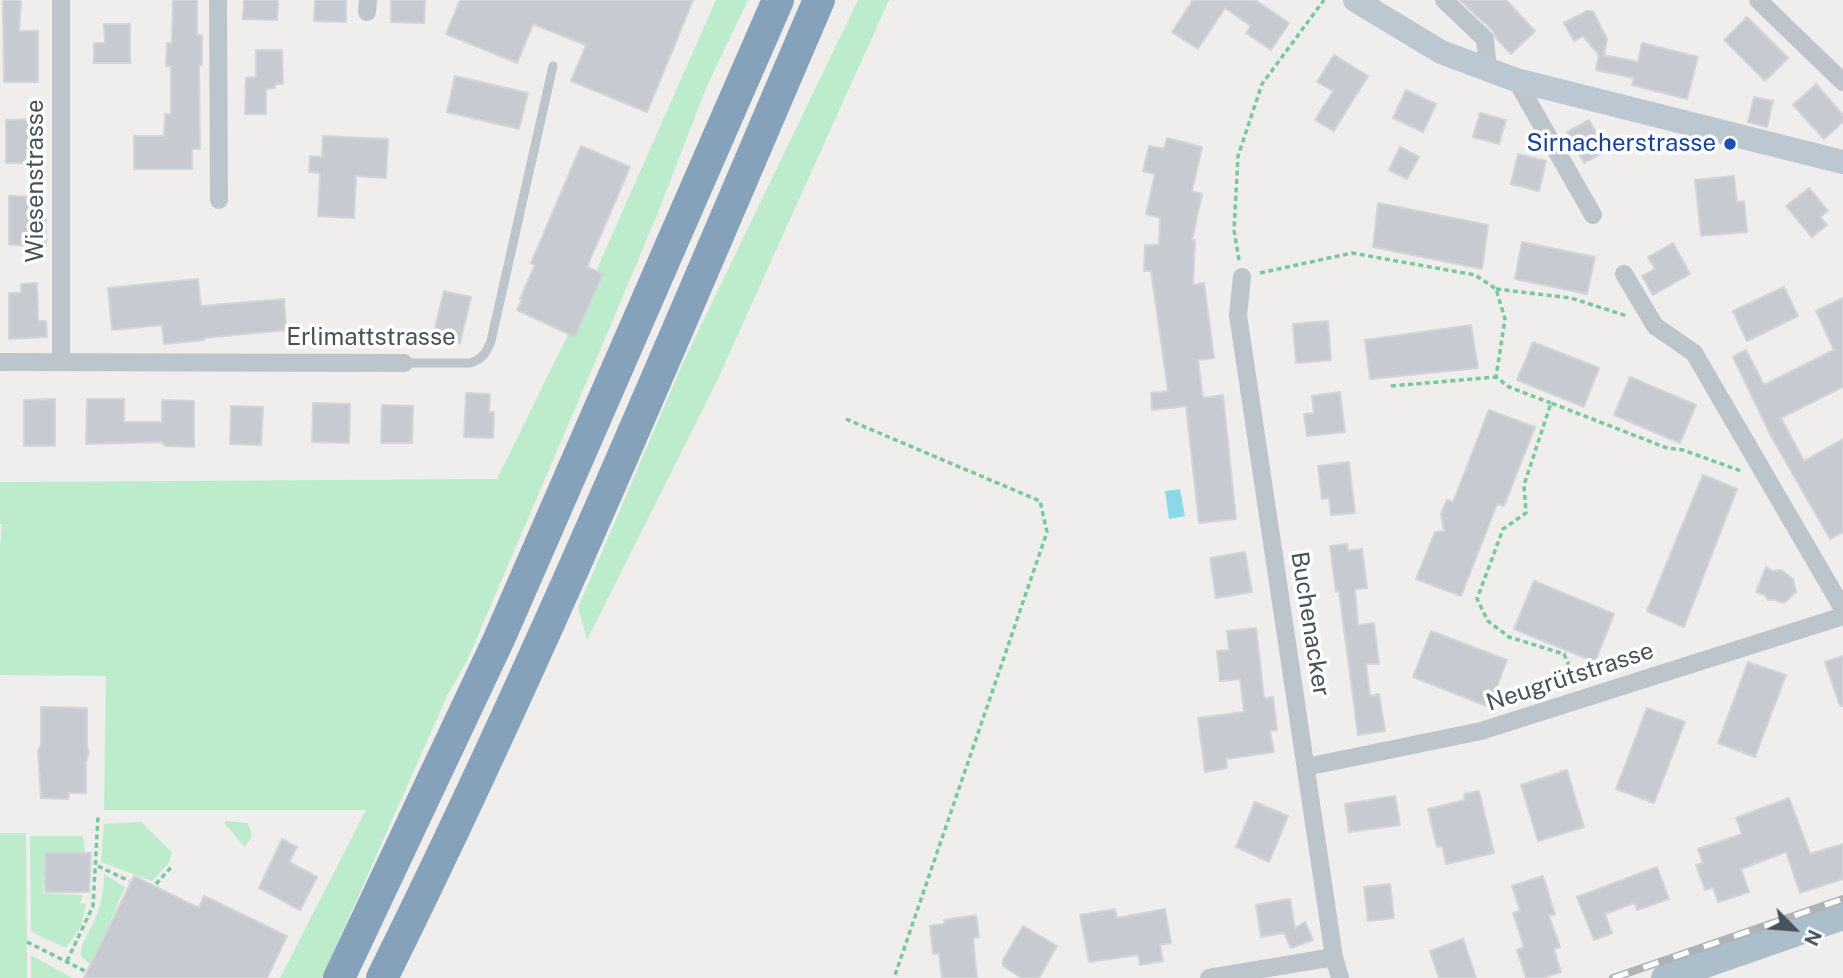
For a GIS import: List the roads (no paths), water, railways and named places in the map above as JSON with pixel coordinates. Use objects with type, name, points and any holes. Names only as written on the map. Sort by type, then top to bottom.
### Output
[{"type":"highway","points":[[339,978],[499,639],[778,0]]},
{"type":"highway","points":[[382,978],[529,665],[819,0]]},
{"type":"main road","points":[[1665,978],[1715,970],[1843,916]]},
{"type":"street","name":"Wiesenstrasse","points":[[61,0],[61,362]]},
{"type":"street","points":[[218,0],[219,200]]},
{"type":"street","points":[[1355,0],[1441,52],[1488,71],[1843,162]]},
{"type":"street","points":[[1444,0],[1485,39],[1488,71]]},
{"type":"street","points":[[1758,0],[1843,82]]},
{"type":"street","points":[[1516,80],[1593,215]]},
{"type":"street","points":[[1624,274],[1655,326],[1694,353],[1843,609]]},
{"type":"street","name":"Buchenacker","points":[[1242,277],[1238,315],[1334,957],[1340,978]]},
{"type":"street","name":"Erlimattstrasse","points":[[0,362],[404,363]]},
{"type":"street","name":"Neugrütstrasse","points":[[1306,767],[1481,731],[1843,616]]},
{"type":"street","points":[[1209,978],[1334,957]]},
{"type":"lane","name":"Erlimattstrasse","points":[[404,363],[470,363],[479,360],[486,353],[491,341],[553,66]]},
{"type":"water","points":[[1180,489],[1185,516],[1169,519],[1165,491]]},
{"type":"railway","points":[[1613,978],[1843,899]]},
{"type":"place","name":"Sirnacherstrasse","points":[[1730,144]]}]
